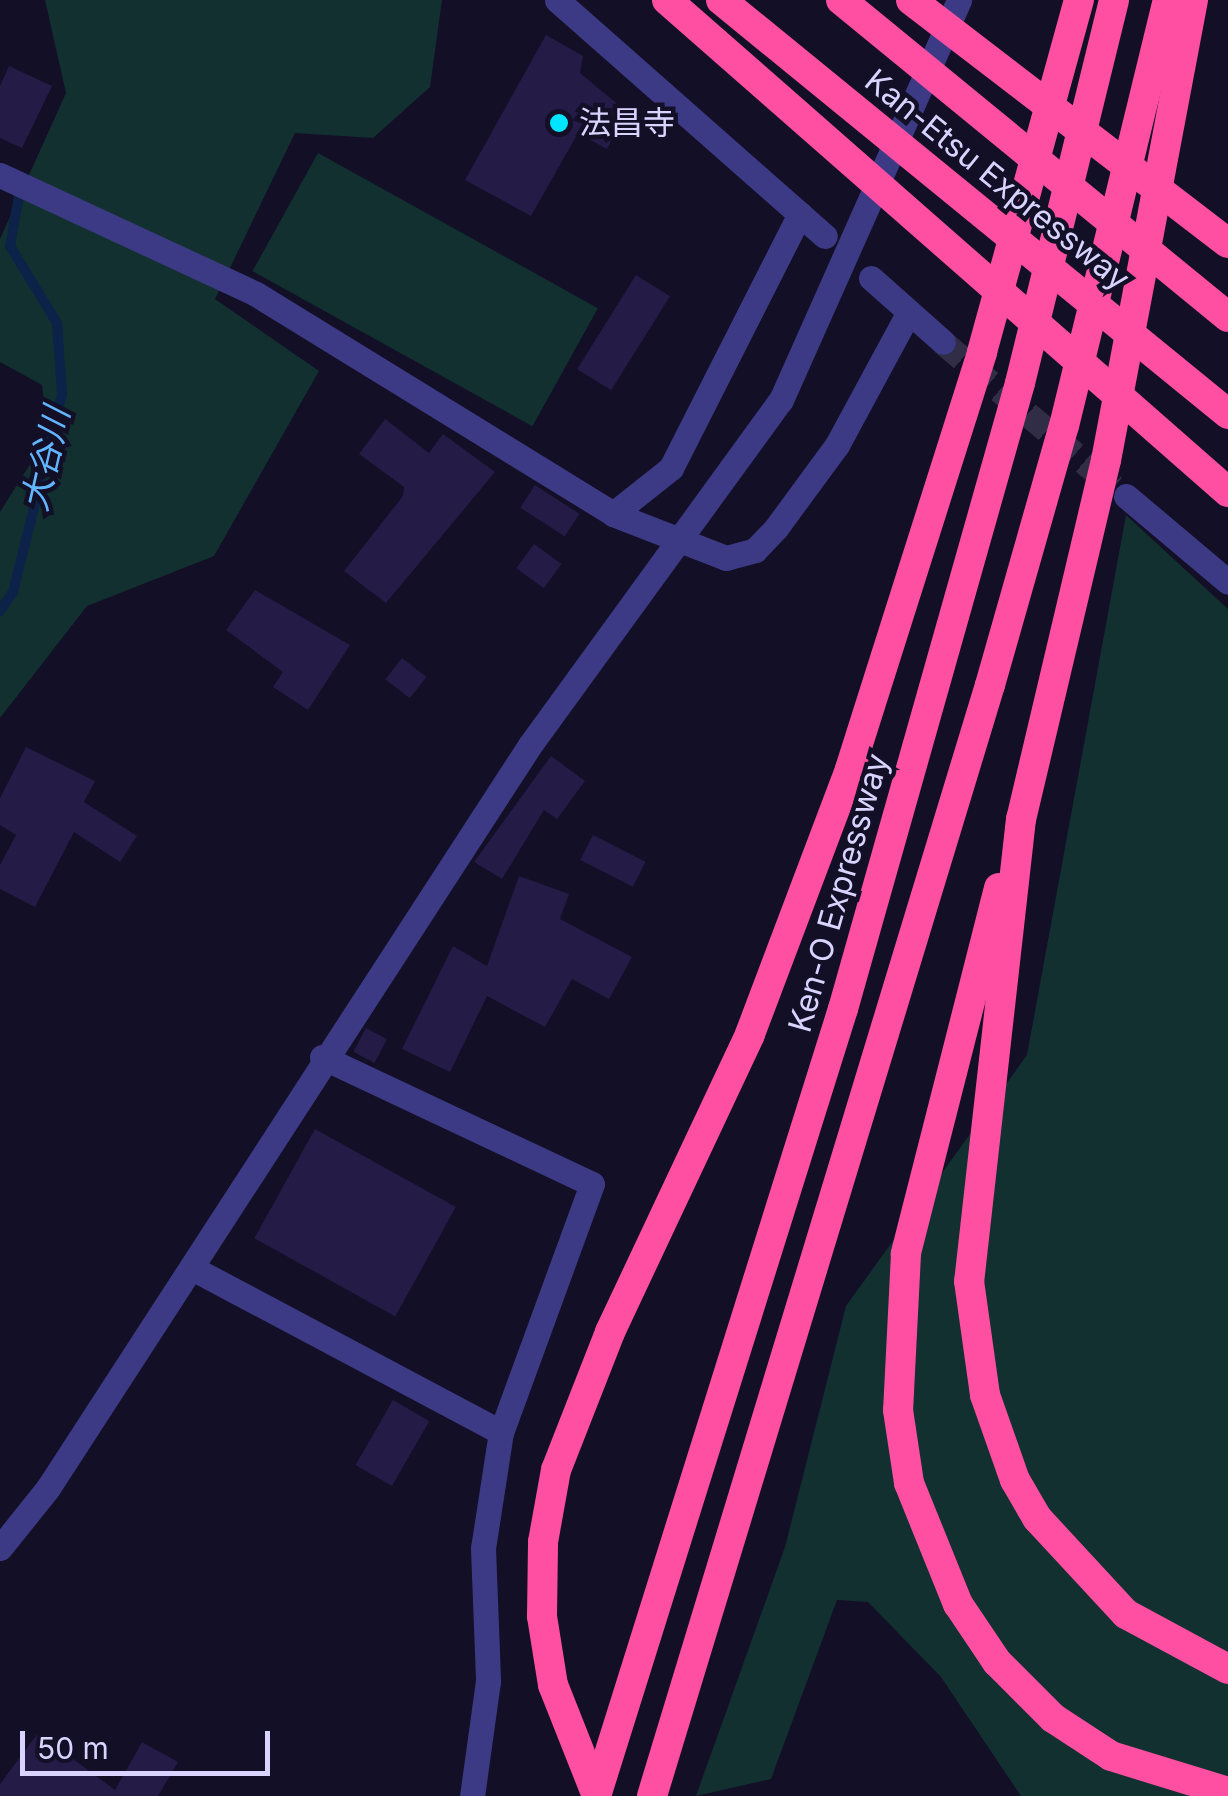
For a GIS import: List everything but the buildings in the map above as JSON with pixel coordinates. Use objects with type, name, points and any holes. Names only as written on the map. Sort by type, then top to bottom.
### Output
[{"type":"highway","points":[[667,0],[1228,492]]},
{"type":"highway","name":"Kan-Etsu Expressway","points":[[721,0],[1228,414]]},
{"type":"highway","name":"Kan-Etsu Expressway","points":[[841,0],[1228,317]]},
{"type":"highway","points":[[911,0],[1228,243]]},
{"type":"highway","points":[[596,1796],[553,1685],[542,1616],[543,1542],[556,1470],[582,1396],[703,1140],[797,914],[982,352],[1079,0]]},
{"type":"highway","name":"Ken-O Expressway","points":[[596,1796],[843,1009],[1020,383],[1114,0]]},
{"type":"highway","points":[[655,1788],[889,1034],[1064,426],[1168,0]]},
{"type":"highway","points":[[1193,0],[1106,460],[1021,819],[974,964],[906,1254],[898,1410],[908,1483],[958,1604],[997,1662],[1053,1718],[1111,1756],[1228,1792]]},
{"type":"highway","points":[[1021,819],[970,1281],[985,1395],[1014,1480],[1058,1548],[1126,1614],[1228,1669]]},
{"type":"street","points":[[556,0],[825,236]]},
{"type":"street","points":[[0,1548],[192,1268],[322,1058],[530,744],[688,538],[781,400],[857,241],[959,0]]},
{"type":"street","points":[[1,179],[256,294],[612,514],[688,538],[726,558],[755,550],[836,445],[909,312]]},
{"type":"street","points":[[612,514],[671,468],[800,214]]},
{"type":"street","points":[[871,278],[942,342]]},
{"type":"street","points":[[1126,496],[1228,582]]},
{"type":"street","points":[[322,1058],[592,1184],[501,1432],[483,1548],[488,1681],[472,1796]]},
{"type":"street","points":[[192,1268],[501,1432]]},
{"type":"green space","points":[[45,0],[442,0],[430,87],[373,138],[295,133],[215,299],[319,371],[214,556],[87,606],[0,718],[0,512],[47,437],[42,385],[0,362],[0,239],[66,93]]},
{"type":"green space","points":[[318,153],[598,308],[532,426],[253,271]]},
{"type":"green space","points":[[1126,515],[1228,609],[1228,1796],[1021,1796],[941,1677],[868,1602],[837,1600],[771,1779],[696,1796],[785,1547],[846,1306],[1027,1055]]},
{"type":"waterway","name":"大谷川","points":[[0,611],[13,592],[62,394],[57,323],[10,246],[19,195]]},
{"type":"tunnel","points":[[943,342],[1114,487]]},
{"type":"place","name":"法昌寺","points":[[559,123]]}]
